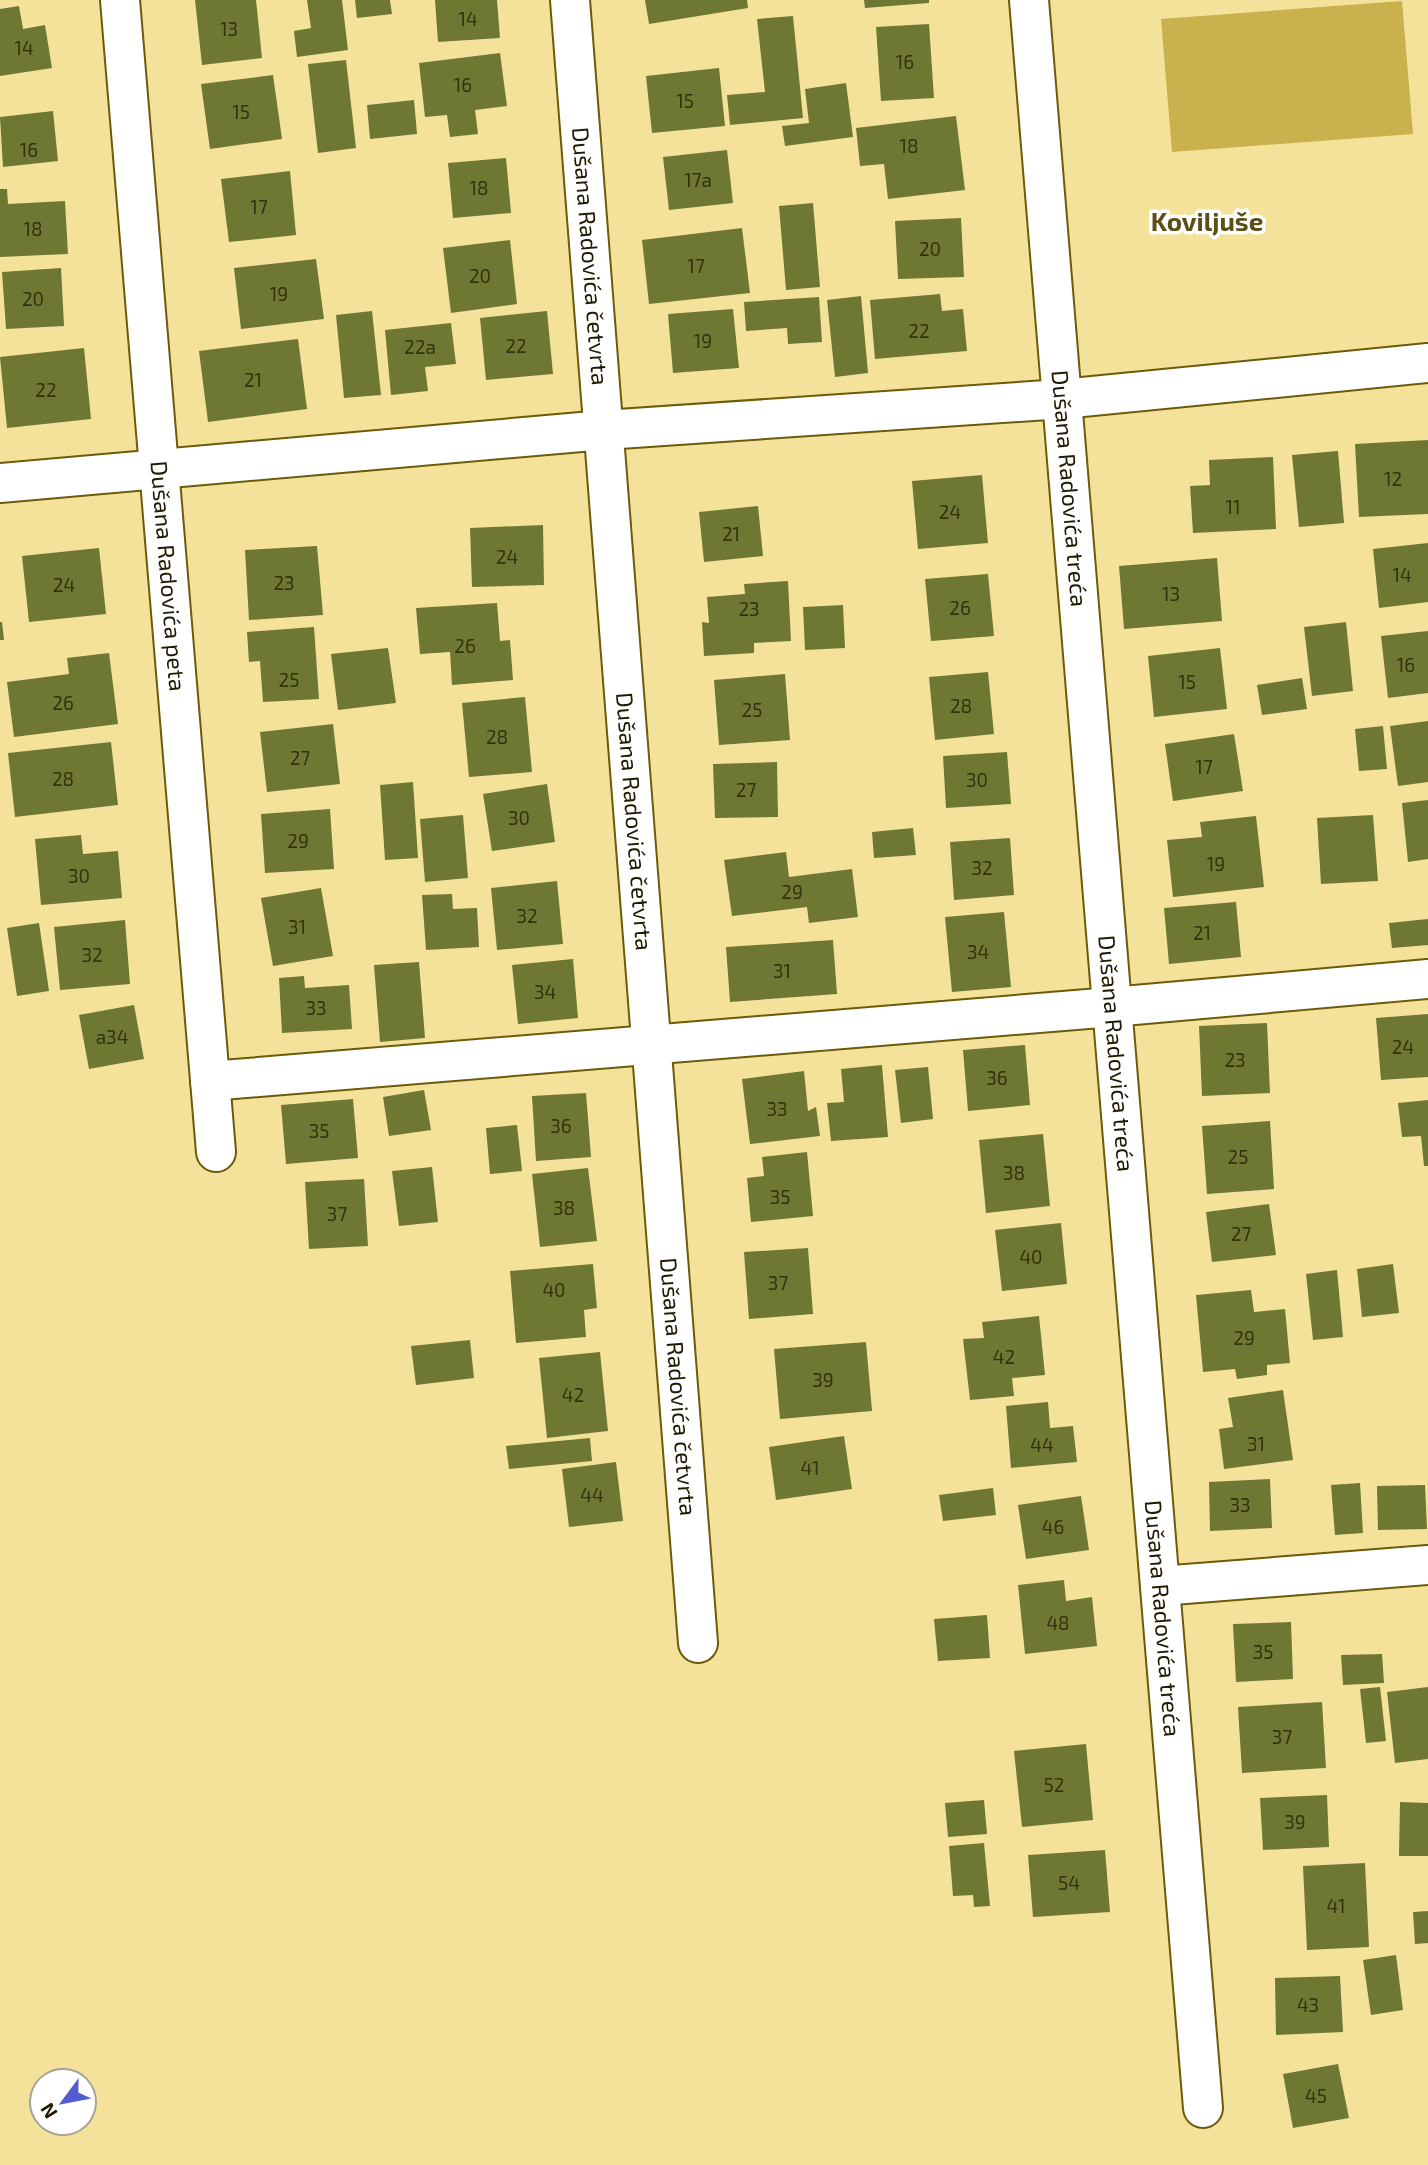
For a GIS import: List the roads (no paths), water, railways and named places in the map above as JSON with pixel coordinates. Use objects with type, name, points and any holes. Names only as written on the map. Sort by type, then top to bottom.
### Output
[{"type":"street","name":"Dušana Radovića peta","points":[[120,0],[216,1152]]},
{"type":"street","name":"Dušana Radovića četvrta","points":[[570,0],[698,1643]]},
{"type":"street","name":"Dušana Radovića treća","points":[[1029,0],[1203,2108]]},
{"type":"street","points":[[0,484],[604,430],[1062,399],[1428,363]]},
{"type":"street","points":[[210,1081],[1428,979]]},
{"type":"street","points":[[1160,1586],[1428,1565]]},
{"type":"district","name":"Koviljuše","points":[[1207,222]]}]
